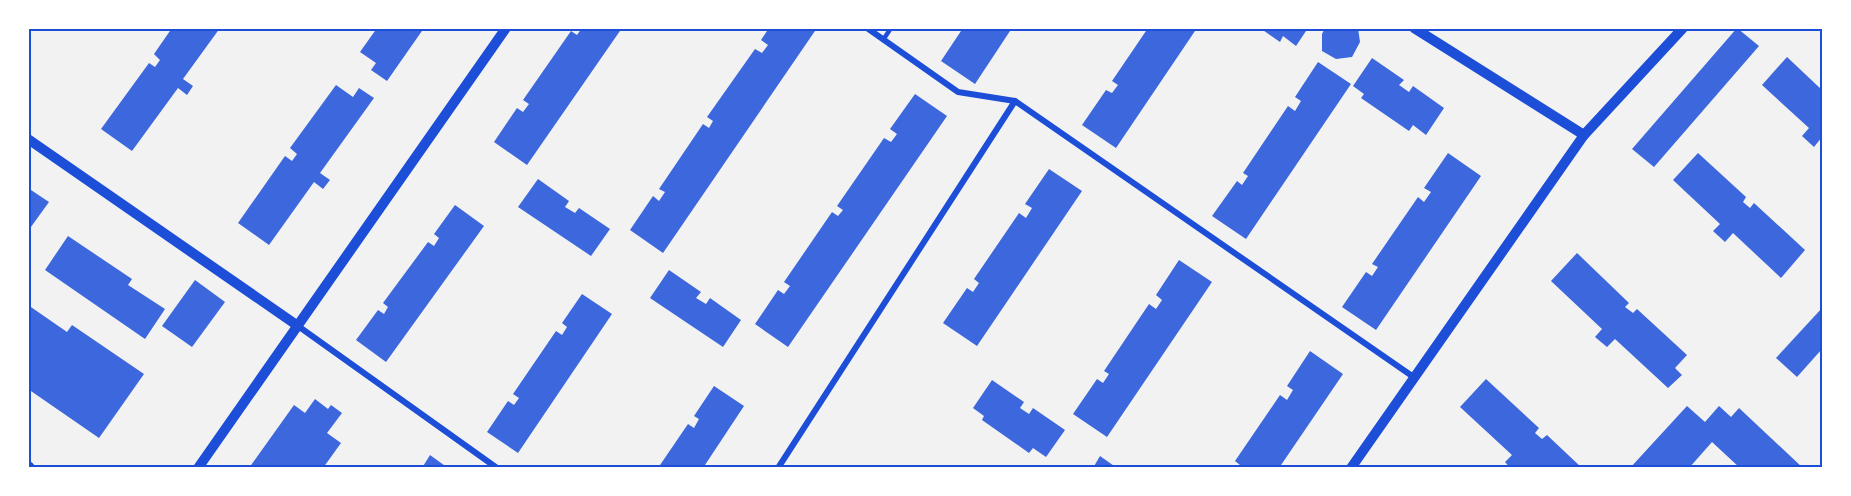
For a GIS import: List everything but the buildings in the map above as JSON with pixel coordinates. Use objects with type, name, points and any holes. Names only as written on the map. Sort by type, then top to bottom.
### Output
[{"type":"street","points":[[198,468],[506,28]]},
{"type":"street","points":[[867,28],[958,92],[1015,101],[1415,378]]},
{"type":"street","points":[[1414,28],[1584,135]]},
{"type":"street","points":[[1351,468],[1584,135],[1683,28]]},
{"type":"street","points":[[778,468],[1015,101]]},
{"type":"street","points":[[28,139],[298,326],[497,468]]},
{"type":"lane","points":[[884,40],[891,28]]}]
